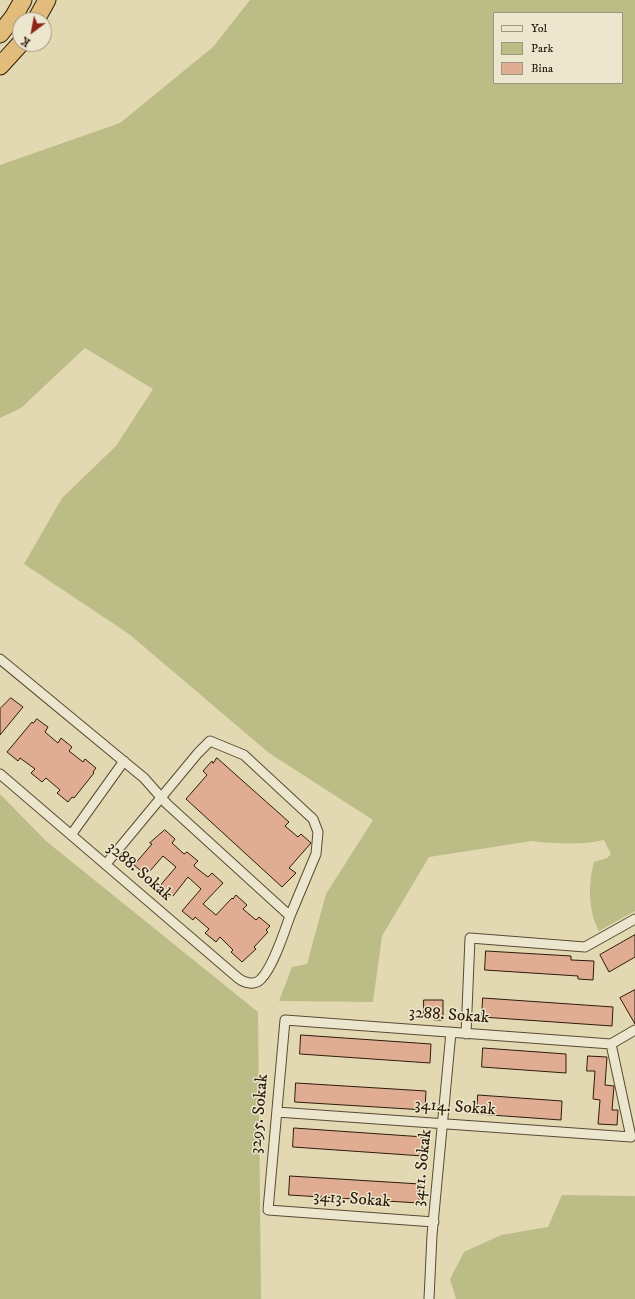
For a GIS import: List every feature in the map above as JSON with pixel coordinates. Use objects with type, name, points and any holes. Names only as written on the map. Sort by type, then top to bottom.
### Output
[{"type":"highway","points":[[0,34],[14,16],[23,0]]},
{"type":"highway","points":[[40,12],[47,0]]},
{"type":"highway","points":[[0,66],[13,52]]},
{"type":"street","points":[[0,659],[144,778],[162,798],[290,916],[316,854],[318,832],[313,819],[250,760],[244,755],[210,742],[198,753],[162,798],[106,864]]},
{"type":"street","points":[[72,835],[124,761]]},
{"type":"street","name":"3288. Sokak","points":[[0,774],[243,982],[254,983],[261,979],[274,958],[290,916]]},
{"type":"street","points":[[466,1034],[470,938],[585,947],[635,919]]},
{"type":"street","name":"3288. Sokak","points":[[285,1020],[610,1044]]},
{"type":"street","name":"3295. Sokak","points":[[268,1210],[285,1020]]},
{"type":"street","points":[[610,1044],[635,1030]]},
{"type":"street","name":"3411. Sokak","points":[[429,1299],[432,1235],[451,1032]]},
{"type":"street","name":"3414. Sokak","points":[[277,1112],[631,1136],[610,1044]]},
{"type":"street","name":"3413. Sokak","points":[[268,1210],[434,1222]]},
{"type":"green space","points":[[250,0],[635,0],[635,911],[599,931],[595,923],[591,906],[590,888],[594,862],[607,858],[611,854],[604,840],[588,843],[568,844],[532,841],[429,857],[382,936],[373,1002],[279,1001],[292,967],[307,964],[326,894],[373,820],[269,753],[129,634],[24,564],[62,498],[116,446],[153,389],[85,348],[21,408],[0,418],[0,165],[120,123],[213,47]]},
{"type":"green space","points":[[0,794],[46,841],[258,1012],[261,1299],[0,1299]]},
{"type":"green space","points":[[562,1195],[635,1196],[635,1299],[456,1299],[450,1279],[464,1252],[501,1235],[548,1227]]},
{"type":"building","points":[[11,698],[23,707],[0,735],[0,709]]},
{"type":"building","points":[[37,719],[48,727],[45,732],[58,743],[61,738],[72,747],[69,751],[83,762],[85,759],[96,768],[93,772],[94,773],[74,798],[72,797],[68,802],[57,793],[60,790],[46,778],[42,782],[31,773],[35,769],[20,758],[18,761],[7,752],[32,722],[33,723]]},
{"type":"building","points":[[217,758],[289,822],[285,826],[298,837],[301,834],[311,843],[289,868],[296,873],[282,887],[186,799],[207,775],[203,771],[212,761],[213,763]]},
{"type":"building","points":[[165,830],[175,839],[172,843],[184,854],[187,852],[198,861],[194,865],[195,867],[208,877],[212,873],[223,883],[203,904],[216,915],[236,895],[247,905],[243,909],[256,920],[259,917],[270,926],[266,930],[268,932],[254,947],[256,949],[242,962],[231,952],[233,950],[220,937],[216,942],[205,933],[209,929],[195,917],[193,920],[182,911],[201,889],[188,877],[173,896],[171,895],[169,897],[158,888],[176,867],[163,856],[149,872],[148,871],[145,874],[134,865],[152,844],[150,843]]},
{"type":"building","points":[[635,935],[635,957],[609,972],[600,955]]},
{"type":"building","points":[[486,951],[571,956],[571,960],[594,961],[593,980],[578,979],[578,976],[485,970]]},
{"type":"building","points":[[635,990],[635,1024],[620,998]]},
{"type":"building","points":[[483,998],[613,1007],[612,1026],[482,1017]]},
{"type":"building","points":[[424,1000],[443,1000],[443,1020],[434,1020],[434,1015],[424,1015]]},
{"type":"building","points":[[301,1035],[431,1044],[430,1063],[300,1054]]},
{"type":"building","points":[[483,1048],[566,1054],[566,1073],[482,1067]]},
{"type":"building","points":[[588,1056],[607,1057],[605,1085],[614,1086],[612,1110],[618,1110],[617,1125],[598,1124],[600,1100],[593,1099],[595,1071],[587,1071]]},
{"type":"building","points":[[296,1083],[426,1091],[425,1110],[295,1102]]},
{"type":"building","points":[[478,1095],[562,1101],[561,1120],[477,1114]]},
{"type":"building","points":[[294,1128],[424,1137],[423,1156],[293,1147]]},
{"type":"building","points":[[290,1176],[420,1184],[419,1203],[289,1195]]}]
